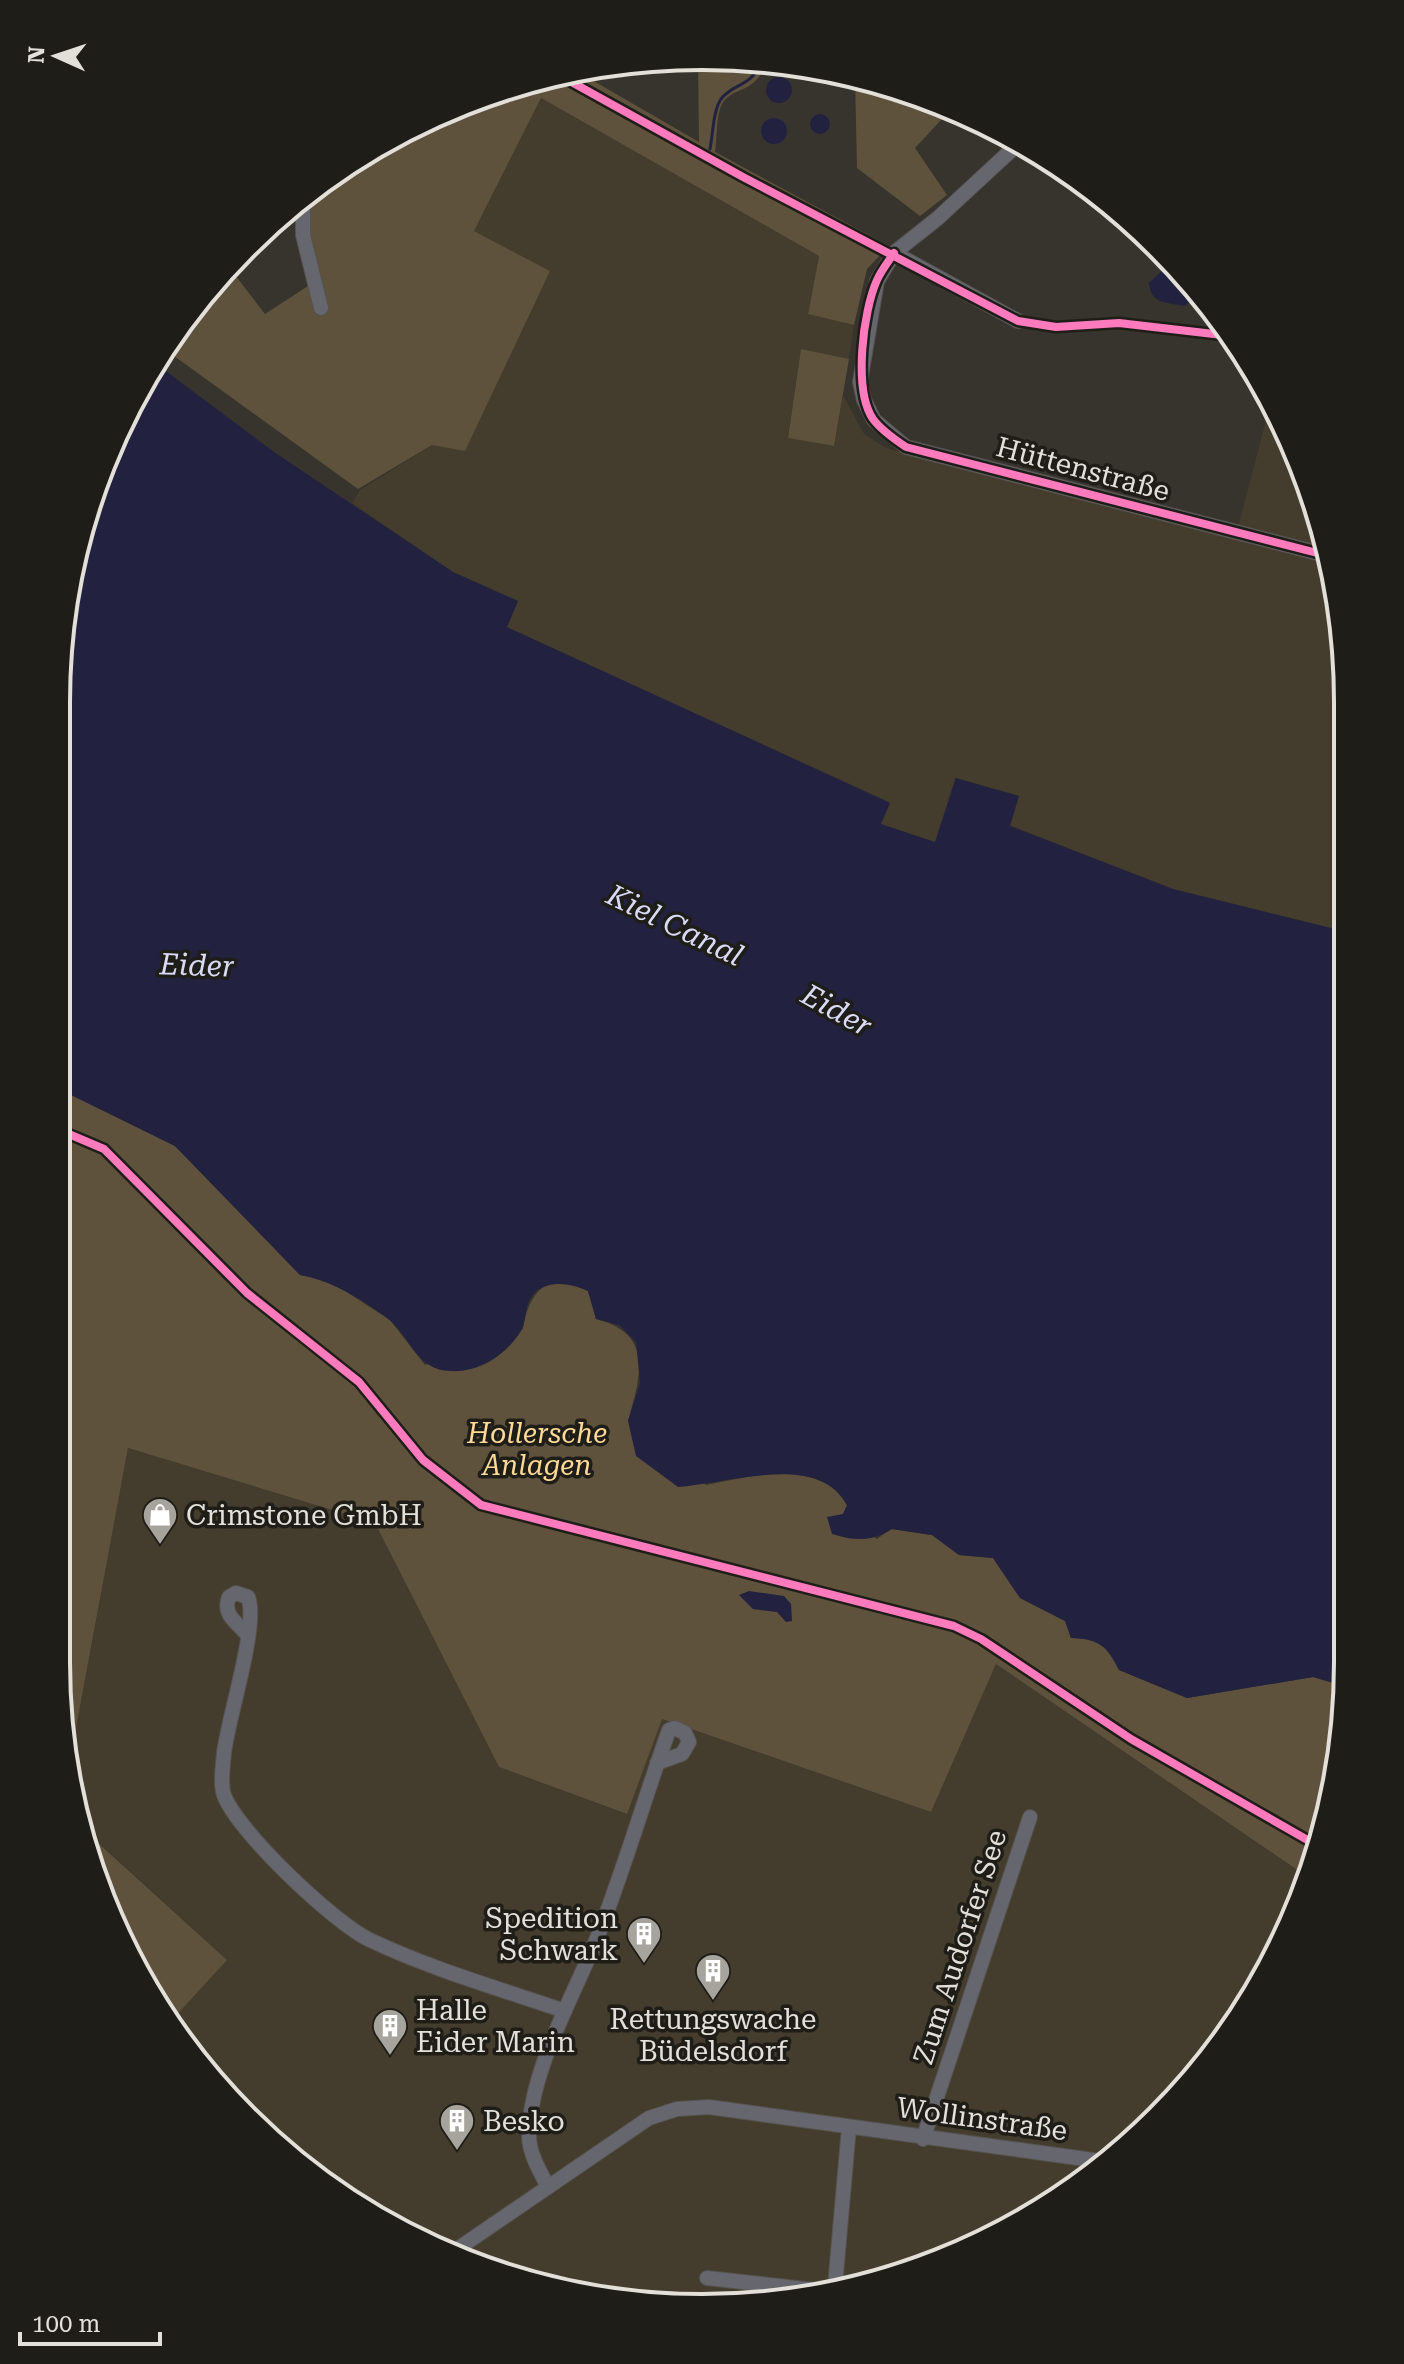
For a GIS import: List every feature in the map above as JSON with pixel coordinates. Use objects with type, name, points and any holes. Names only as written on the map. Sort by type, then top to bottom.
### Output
[{"type":"street","points":[[1011,151],[938,218],[894,253],[1018,321]]},
{"type":"street","points":[[303,212],[303,235],[321,308]]},
{"type":"street","name":"Hüttenstraße","points":[[894,253],[877,281],[860,382],[864,400],[874,420],[906,447],[1316,553]]},
{"type":"street","points":[[247,1634],[224,1753],[222,1792],[236,1821],[338,1920],[368,1939],[565,2011]]},
{"type":"street","points":[[548,2187],[533,2157],[529,2137],[535,2096],[565,2011],[600,1930],[657,1763]]},
{"type":"street","name":"Zum Audorfer See","points":[[923,2139],[1030,1817]]},
{"type":"street","name":"Wollinstraße","points":[[461,2246],[641,2122],[677,2109],[709,2107],[1091,2160]]},
{"type":"street","points":[[836,2279],[849,2127]]},
{"type":"street","points":[[707,2278],[792,2288]]},
{"type":"shaded area","points":[[541,98],[819,256],[808,313],[854,325],[849,359],[801,349],[788,438],[834,446],[843,395],[864,434],[886,448],[1235,539],[1267,418],[1300,499],[1322,579],[1329,620],[1334,702],[1334,929],[1173,889],[1009,825],[1019,796],[955,778],[935,843],[880,824],[889,802],[506,627],[518,601],[453,572],[352,503],[360,490],[432,445],[550,271],[474,231]]},
{"type":"shaded area","points":[[128,1448],[375,1523],[499,1767],[626,1814],[661,1719],[931,1812],[996,1664],[1298,1870],[1269,1942],[1249,1978],[1203,2047],[1177,2079],[1119,2137],[1087,2163],[1018,2209],[944,2246],[825,2282],[743,2293],[661,2293],[620,2289],[538,2272],[460,2246],[422,2229],[317,2163],[255,2109],[227,2079],[177,2014],[226,1959],[96,1840],[82,1785],[74,1737]]},
{"type":"green space","points":[[698,70],[762,73],[750,85],[725,99],[717,123],[715,152],[889,246],[867,269],[854,325],[808,314],[819,256],[541,98],[474,231],[550,271],[465,451],[432,445],[358,489],[174,356],[236,276],[265,314],[308,286],[316,312],[307,209],[386,155],[460,118],[538,92],[592,80],[699,142]]},
{"type":"green space","points":[[855,89],[943,118],[915,148],[947,195],[920,216],[857,168]]},
{"type":"green space","points":[[801,349],[849,359],[834,446],[788,438]]},
{"type":"green space","name":"Hollersche Anlagen","points":[[70,1094],[175,1146],[300,1275],[328,1280],[390,1320],[425,1365],[523,1329],[530,1304],[543,1288],[562,1283],[574,1286],[588,1291],[596,1319],[615,1326],[635,1346],[639,1372],[628,1421],[706,1485],[783,1474],[820,1481],[836,1491],[847,1506],[843,1514],[877,1539],[891,1529],[932,1535],[959,1555],[993,1558],[1020,1598],[1065,1621],[1071,1638],[1102,1645],[1119,1670],[1187,1698],[1313,1677],[1333,1683],[1322,1785],[1300,1865],[1298,1870],[996,1664],[931,1812],[662,1719],[627,1814],[499,1767],[375,1523],[128,1448],[74,1737],[70,1662]]},
{"type":"green space","points":[[97,1842],[227,1960],[178,2014],[135,1942]]},
{"type":"water","points":[[779,77],[788,81],[792,90],[788,99],[779,103],[770,99],[766,90],[770,81]]},
{"type":"water","points":[[820,114],[827,117],[830,124],[827,131],[820,134],[813,131],[810,124],[813,117]]},
{"type":"water","points":[[774,118],[783,122],[787,131],[783,140],[774,144],[765,140],[761,131],[765,122]]},
{"type":"water","points":[[1163,270],[1191,302],[1184,306],[1165,303],[1153,295],[1149,283]]},
{"type":"water","points":[[165,370],[274,452],[453,572],[518,601],[507,627],[890,803],[881,824],[935,842],[956,778],[1019,796],[1010,826],[1173,889],[1334,929],[1333,1683],[1313,1677],[1187,1698],[1119,1670],[1101,1645],[1071,1638],[1065,1621],[1020,1598],[993,1558],[959,1555],[932,1535],[892,1529],[863,1539],[832,1534],[827,1517],[843,1514],[847,1505],[834,1489],[816,1479],[770,1475],[678,1487],[636,1456],[628,1421],[640,1383],[636,1342],[619,1325],[596,1319],[588,1291],[562,1284],[544,1287],[531,1298],[521,1331],[500,1355],[471,1369],[438,1369],[421,1359],[395,1325],[377,1311],[334,1286],[300,1275],[175,1146],[70,1094],[70,702],[75,620],[92,538],[118,460],[135,422]]},
{"type":"water","points":[[749,1591],[784,1596],[791,1604],[792,1621],[786,1622],[777,1612],[753,1609],[739,1595]]},
{"type":"waterway","points":[[710,149],[718,104],[726,94],[756,72]]},
{"type":"cycle path","points":[[574,83],[743,177],[1018,321],[1056,327],[1119,323],[1215,334]]},
{"type":"cycle path","points":[[894,253],[872,294],[864,330],[862,370],[863,389],[873,419],[897,441],[906,447],[1316,553]]},
{"type":"cycle path","points":[[70,1135],[104,1149],[247,1293],[359,1382],[423,1460],[481,1505],[954,1626],[981,1639],[1131,1739],[1308,1840]]},
{"type":"place","name":"Crimstone GmbH","points":[[160,1546]]},
{"type":"place","name":"Spedition Schwark","points":[[644,1965]]},
{"type":"place","name":"Rettungswache Büdelsdorf","points":[[713,2002]]},
{"type":"place","name":"Halle Eider Marin","points":[[390,2057]]},
{"type":"place","name":"Besko","points":[[457,2152]]},
{"type":"water label","name":"Kiel Canal","points":[[675,925]]},
{"type":"water label","name":"Eider","points":[[197,965]]},
{"type":"water label","name":"Eider","points":[[837,1010]]}]
